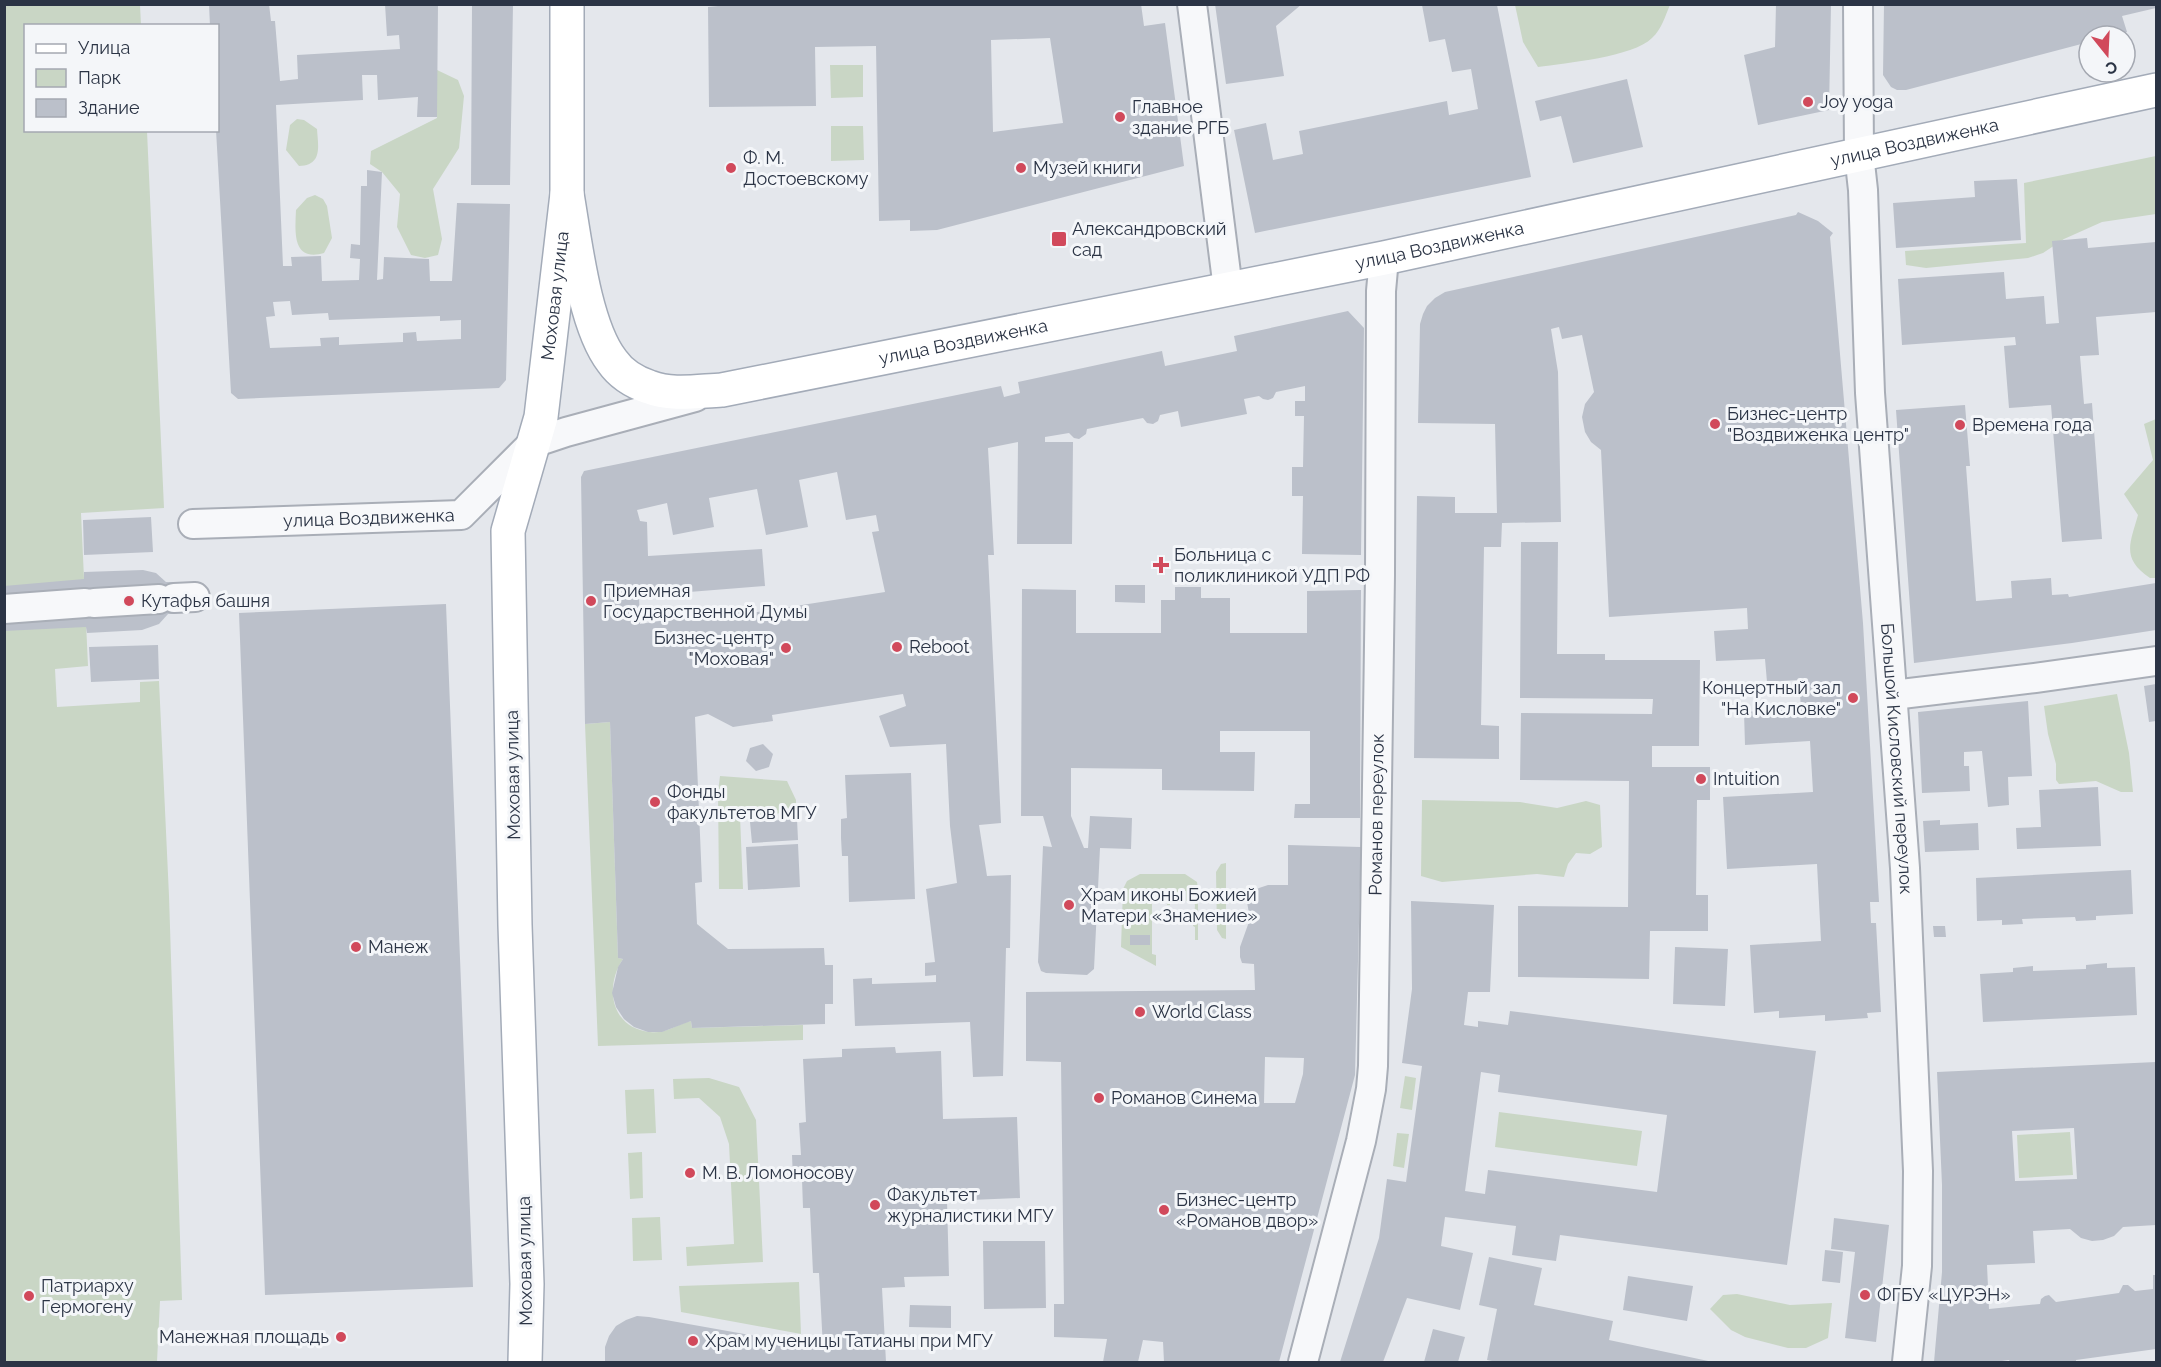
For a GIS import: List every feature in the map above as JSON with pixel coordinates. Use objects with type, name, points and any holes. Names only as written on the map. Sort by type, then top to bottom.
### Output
[{"type":"main road","name":"Моховая улица","points":[[525,1362],[527,1284],[515,925],[508,531],[541,417],[567,194],[567,4]]},
{"type":"main road","name":"улица Воздвиженка","points":[[594,325],[611,361],[629,379],[651,388],[678,392],[722,390],[1384,258],[2157,90]]},
{"type":"main road","name":"Моховая улица","points":[[567,194],[583,282],[594,325]]},
{"type":"street","points":[[1192,4],[1228,289]]},
{"type":"street","name":"Большой Кисловский переулок","points":[[1858,4],[1859,154],[1863,190],[1870,393],[1906,890],[1918,1170],[1917,1266],[1907,1362]]},
{"type":"street","name":"Романов переулок","points":[[1303,1362],[1361,1141],[1374,1066],[1381,291],[1384,258]]},
{"type":"street","name":"улица Воздвиженка","points":[[193,524],[461,515],[533,443],[722,390]]},
{"type":"street","points":[[4,609],[176,598]]},
{"type":"street","points":[[1893,695],[2157,661]]},
{"type":"green space","points":[[1515,4],[1670,5],[1658,31],[1643,45],[1598,58],[1538,67],[1523,42]]},
{"type":"green space","points":[[4,5],[140,5],[141,24],[24,24],[24,132],[147,132],[164,508],[81,513],[88,666],[55,669],[57,707],[140,702],[140,682],[159,681],[169,896],[182,1300],[160,1301],[157,1362],[5,1362]]},
{"type":"green space","points":[[830,65],[863,65],[863,97],[831,98]]},
{"type":"green space","points":[[437,70],[458,80],[464,96],[459,148],[433,189],[442,239],[438,255],[425,258],[411,255],[397,227],[400,194],[382,172],[370,164],[371,151],[437,118]]},
{"type":"green space","points":[[297,119],[304,120],[317,129],[316,158],[307,165],[299,166],[286,150],[290,125]]},
{"type":"green space","points":[[831,126],[863,126],[864,160],[831,161]]},
{"type":"green space","points":[[2156,156],[2156,214],[2102,222],[2064,239],[2043,253],[2028,258],[1926,268],[1906,265],[1905,251],[2026,243],[2024,183]]},
{"type":"green space","points":[[315,195],[323,199],[327,206],[332,238],[324,253],[314,255],[306,253],[298,243],[296,210],[307,198]]},
{"type":"green space","points":[[2156,419],[2156,578],[2150,578],[2141,571],[2131,557],[2131,542],[2138,515],[2124,494],[2153,460],[2144,424]]},
{"type":"green space","points":[[2117,694],[2129,753],[2133,792],[2121,792],[2096,781],[2059,784],[2056,780],[2056,764],[2044,706]]},
{"type":"green space","points":[[610,722],[618,958],[623,959],[617,970],[613,993],[619,1015],[637,1029],[650,1032],[666,1030],[691,1021],[692,1028],[803,1025],[803,1040],[598,1046],[585,724]]},
{"type":"green space","points":[[720,776],[787,781],[796,800],[796,812],[740,816],[743,889],[719,889],[718,792]]},
{"type":"green space","points":[[1422,800],[1520,802],[1557,808],[1586,801],[1600,805],[1602,847],[1590,854],[1576,853],[1568,864],[1564,877],[1537,874],[1442,882],[1421,876]]},
{"type":"green space","points":[[1226,863],[1226,939],[1222,938],[1217,930],[1216,872],[1221,864]]},
{"type":"green space","points":[[1140,874],[1185,874],[1197,882],[1198,940],[1195,940],[1195,927],[1193,926],[1195,906],[1193,891],[1188,891],[1188,901],[1186,901],[1186,891],[1181,891],[1181,901],[1176,901],[1176,891],[1170,891],[1170,905],[1167,905],[1166,895],[1152,895],[1152,954],[1156,955],[1156,966],[1121,947],[1123,889],[1127,881]]},
{"type":"green space","points":[[1405,1076],[1416,1078],[1412,1110],[1400,1108]]},
{"type":"green space","points":[[709,1078],[739,1087],[756,1120],[763,1262],[687,1266],[686,1247],[734,1244],[729,1144],[720,1117],[699,1098],[674,1099],[673,1079]]},
{"type":"green space","points":[[654,1089],[656,1133],[627,1134],[625,1090]]},
{"type":"green space","points":[[1499,1112],[1642,1131],[1637,1166],[1495,1147]]},
{"type":"green space","points":[[2070,1132],[2073,1175],[2019,1178],[2017,1135]]},
{"type":"green space","points":[[1397,1133],[1409,1134],[1404,1168],[1393,1166]]},
{"type":"green space","points":[[642,1152],[643,1198],[630,1199],[628,1153]]},
{"type":"green space","points":[[660,1217],[662,1260],[633,1261],[632,1218]]},
{"type":"green space","points":[[799,1282],[801,1334],[681,1312],[679,1286]]},
{"type":"green space","points":[[1737,1294],[1790,1305],[1832,1303],[1828,1338],[1806,1348],[1788,1348],[1745,1337],[1731,1330],[1710,1309],[1723,1295]]},
{"type":"building","points":[[209,4],[269,4],[271,21],[275,21],[280,81],[298,79],[297,55],[400,49],[399,35],[387,36],[385,4],[438,4],[437,117],[417,117],[418,97],[378,100],[377,75],[362,75],[363,100],[276,105],[283,266],[292,266],[291,257],[321,256],[322,281],[359,280],[360,259],[350,258],[351,244],[360,245],[361,186],[367,186],[367,170],[382,172],[377,280],[383,279],[384,257],[429,259],[430,281],[452,281],[457,203],[510,204],[506,380],[499,388],[238,399],[231,393],[216,132],[219,132],[219,24],[210,24]],"holes":[[[290,301],[292,315],[328,313],[329,320],[440,316],[440,321],[461,320],[461,339],[417,341],[416,332],[403,333],[403,342],[339,345],[339,337],[320,338],[321,346],[270,348],[266,317],[275,316],[273,302]]]},
{"type":"building","points":[[472,4],[513,4],[510,185],[471,185]]},
{"type":"building","name":"Главное здание РГБ","points":[[719,4],[1141,4],[1144,26],[1165,23],[1184,166],[937,230],[910,231],[910,220],[879,221],[876,46],[815,47],[816,106],[709,107],[708,7]],"holes":[[[1050,38],[1063,123],[993,132],[991,40]]]},
{"type":"building","points":[[1215,4],[1302,4],[1276,26],[1284,76],[1226,84]]},
{"type":"building","points":[[1776,4],[1831,4],[1829,110],[1758,125],[1744,55],[1775,47]]},
{"type":"building","points":[[1884,4],[2156,4],[2156,8],[2122,16],[2124,24],[2077,24],[2077,45],[1906,90],[1891,87],[1883,75]]},
{"type":"building","points":[[1422,5],[1497,5],[1531,177],[1255,233],[1234,130],[1266,123],[1273,160],[1303,154],[1299,131],[1447,101],[1449,115],[1478,109],[1471,69],[1452,72],[1445,39],[1429,42]]},
{"type":"building","points":[[1627,79],[1643,147],[1573,163],[1561,116],[1540,121],[1535,101]]},
{"type":"building","points":[[2017,179],[2021,240],[1896,248],[1893,203],[1975,197],[1974,181]]},
{"type":"building","points":[[1798,212],[1818,221],[1833,233],[1830,237],[1863,623],[1879,902],[1870,902],[1871,923],[1876,923],[1881,1012],[1867,1013],[1868,1018],[1825,1021],[1825,1015],[1779,1018],[1779,1011],[1754,1013],[1750,945],[1821,941],[1817,864],[1727,869],[1723,797],[1813,792],[1810,741],[1745,745],[1744,712],[1801,709],[1799,680],[1767,682],[1765,659],[1716,661],[1714,631],[1748,629],[1747,608],[1609,617],[1601,450],[1591,442],[1585,432],[1582,417],[1585,404],[1594,392],[1582,335],[1562,339],[1559,327],[1551,329],[1558,372],[1561,522],[1502,523],[1501,547],[1484,547],[1481,725],[1499,726],[1499,759],[1414,758],[1417,496],[1455,497],[1455,513],[1497,513],[1495,424],[1418,423],[1420,324],[1427,306],[1445,292],[1796,215]]},
{"type":"building","points":[[2087,238],[2088,248],[2156,242],[2156,312],[2096,317],[2099,355],[2080,356],[2084,404],[2092,403],[2102,539],[2062,542],[2051,405],[2009,408],[2004,346],[2016,345],[2015,337],[1902,345],[1898,279],[2004,272],[2006,299],[2044,296],[2046,324],[2059,323],[2052,241]]},
{"type":"building","points":[[1348,311],[1364,328],[1361,555],[1302,554],[1303,496],[1292,496],[1292,467],[1303,467],[1304,416],[1295,416],[1295,401],[1305,401],[1305,386],[1276,392],[1273,398],[1268,400],[1259,396],[1244,399],[1247,414],[1181,427],[1178,411],[1160,415],[1158,421],[1153,424],[1147,423],[1143,418],[1087,429],[1086,434],[1079,439],[1069,433],[1045,437],[1045,442],[1073,442],[1072,544],[1017,544],[1018,442],[988,448],[994,555],[988,555],[1001,823],[979,825],[987,876],[1011,875],[1010,948],[1006,948],[1003,1076],[973,1077],[970,1022],[855,1026],[853,979],[872,978],[872,984],[936,982],[936,975],[925,976],[925,963],[935,962],[926,889],[957,883],[950,826],[946,744],[890,747],[879,716],[906,706],[903,694],[772,715],[773,721],[733,727],[708,714],[695,717],[702,882],[695,883],[697,924],[728,949],[824,948],[825,965],[833,965],[833,1004],[825,1004],[825,1024],[692,1028],[691,1021],[662,1032],[648,1032],[634,1027],[624,1019],[616,1007],[612,993],[618,967],[623,959],[618,958],[610,722],[585,724],[581,477],[584,471],[1001,386],[1004,397],[1020,393],[1018,382],[1162,351],[1165,366],[1237,351],[1234,336]],"holes":[[[837,472],[846,520],[876,515],[879,531],[872,532],[885,592],[751,613],[750,607],[640,624],[639,596],[765,586],[762,549],[648,556],[647,522],[640,521],[637,510],[667,503],[673,535],[714,527],[709,498],[757,489],[766,535],[808,527],[799,480]]]},
{"type":"building","points":[[1965,405],[1970,466],[1966,466],[1976,601],[2012,598],[2011,581],[2051,578],[2052,595],[2068,594],[2069,597],[2156,583],[2156,630],[1914,663],[1896,410]]},
{"type":"building","points":[[151,517],[153,552],[84,555],[83,520]]},
{"type":"building","points":[[1521,542],[1558,542],[1557,654],[1605,654],[1605,660],[1700,660],[1699,746],[1652,746],[1652,767],[1710,767],[1710,800],[1697,800],[1696,895],[1708,895],[1708,931],[1650,931],[1649,979],[1518,977],[1518,906],[1628,907],[1629,781],[1520,780],[1521,713],[1652,714],[1653,699],[1520,698]]},
{"type":"building","points":[[143,570],[156,573],[166,582],[173,582],[175,614],[168,614],[159,624],[142,630],[87,633],[86,627],[4,631],[4,586],[84,579],[84,572]]},
{"type":"building","points":[[1115,585],[1145,585],[1145,603],[1115,602]]},
{"type":"building","points":[[1175,587],[1201,587],[1201,598],[1230,598],[1230,633],[1307,633],[1307,591],[1361,590],[1360,818],[1294,818],[1295,804],[1310,804],[1310,731],[1220,731],[1220,752],[1255,752],[1254,791],[1162,790],[1162,769],[1071,768],[1071,816],[1084,848],[1088,848],[1090,816],[1132,818],[1131,849],[1100,848],[1094,969],[1087,975],[1046,973],[1041,971],[1038,962],[1043,846],[1052,847],[1043,816],[1021,816],[1022,589],[1076,590],[1076,633],[1161,633],[1161,600],[1175,600]]},
{"type":"building","name":"Манеж","points":[[446,604],[473,1287],[265,1295],[239,613]]},
{"type":"building","points":[[158,645],[159,679],[91,682],[89,647]]},
{"type":"building","points":[[2156,684],[2156,721],[2149,722],[2144,686]]},
{"type":"building","points":[[2028,701],[2032,776],[2008,777],[2009,805],[1988,807],[1982,751],[1964,752],[1964,766],[1969,766],[1970,791],[1922,793],[1918,712]]},
{"type":"building","points":[[763,744],[773,754],[769,767],[756,771],[746,761],[750,748]]},
{"type":"building","points":[[911,773],[915,899],[849,902],[848,856],[842,856],[841,838],[841,819],[847,818],[845,775]]},
{"type":"building","points":[[2098,787],[2101,846],[2017,849],[2016,828],[2041,827],[2039,790]]},
{"type":"building","points":[[797,819],[798,840],[752,843],[750,822]]},
{"type":"building","points":[[1940,820],[1940,825],[1978,823],[1979,850],[1925,852],[1923,821]]},
{"type":"building","points":[[798,844],[800,887],[748,890],[746,847]]},
{"type":"building","name":"Бизнес-центр «Романов двор»","points":[[1288,845],[1361,847],[1355,1075],[1279,1362],[1164,1362],[1163,1342],[1143,1340],[1138,1362],[1103,1362],[1107,1339],[1054,1337],[1054,1304],[1064,1304],[1061,1062],[1026,1061],[1026,992],[1255,990],[1254,964],[1242,963],[1240,957],[1240,947],[1250,919],[1247,902],[1252,893],[1259,888],[1268,885],[1288,885]],"holes":[[[1265,1057],[1304,1058],[1303,1074],[1295,1103],[1264,1103]]]},
{"type":"building","points":[[2131,870],[2133,914],[2096,916],[2096,920],[2076,921],[2075,917],[2022,919],[2023,924],[2002,925],[2002,920],[1977,921],[1976,878]]},
{"type":"building","points":[[1411,901],[1494,905],[1490,992],[1468,992],[1464,1025],[1478,1027],[1478,1021],[1508,1025],[1510,1011],[1816,1051],[1787,1265],[1560,1235],[1556,1261],[1512,1255],[1516,1226],[1445,1217],[1441,1246],[1473,1253],[1460,1310],[1407,1298],[1383,1362],[1340,1362],[1379,1238],[1387,1179],[1406,1182],[1422,1066],[1402,1063],[1412,989]],"holes":[[[1481,1072],[1500,1075],[1498,1092],[1667,1115],[1657,1192],[1488,1170],[1485,1194],[1465,1191]]]},
{"type":"building","points":[[1933,926],[1945,926],[1946,937],[1934,937]]},
{"type":"building","points":[[1130,935],[1150,935],[1150,945],[1130,945]]},
{"type":"building","points":[[1675,947],[1728,949],[1725,1006],[1673,1004]]},
{"type":"building","points":[[2107,963],[2107,968],[2135,967],[2137,1015],[1983,1022],[1980,974],[2013,972],[2013,968],[2033,966],[2033,971],[2086,969],[2086,965]]},
{"type":"building","name":"Факультет журналистики МГУ","points":[[895,1047],[896,1053],[941,1051],[943,1119],[1017,1117],[1020,1198],[947,1201],[949,1276],[904,1277],[905,1287],[882,1288],[886,1362],[605,1362],[605,1347],[609,1336],[616,1326],[637,1316],[823,1348],[819,1273],[813,1273],[810,1208],[803,1208],[802,1179],[793,1180],[792,1155],[801,1155],[799,1123],[806,1122],[803,1059],[842,1057],[842,1049]]},
{"type":"building","points":[[2156,1062],[2156,1225],[2123,1227],[2114,1236],[2092,1241],[2081,1238],[2070,1229],[2033,1231],[2035,1263],[1987,1265],[1989,1309],[2040,1304],[2041,1299],[2049,1295],[2056,1302],[2119,1293],[2123,1285],[2128,1285],[2135,1291],[2153,1289],[2153,1275],[2156,1275],[2156,1349],[2076,1360],[2076,1362],[2010,1362],[2009,1360],[1934,1362],[1942,1272],[1942,1185],[1937,1072]],"holes":[[[2074,1128],[2077,1179],[2015,1181],[2012,1131]]]},
{"type":"building","name":"ФГБУ «ЦУРЭН»","points":[[1834,1218],[1889,1225],[1876,1342],[1845,1338],[1855,1252],[1831,1249]]},
{"type":"building","points":[[983,1241],[1045,1241],[1046,1308],[984,1309]]},
{"type":"building","points":[[1825,1250],[1843,1252],[1840,1283],[1822,1281]]},
{"type":"building","points":[[1489,1257],[1542,1268],[1534,1305],[1613,1321],[1609,1340],[1713,1362],[1497,1362],[1487,1360],[1497,1309],[1479,1305]]},
{"type":"building","points":[[1628,1276],[1693,1286],[1687,1321],[1623,1310]]},
{"type":"building","points":[[910,1305],[951,1306],[951,1328],[909,1327]]},
{"type":"building","points":[[1433,1329],[1465,1337],[1458,1362],[1424,1362]]},
{"type":"place","name":"Joy yoga","points":[[1808,102]]},
{"type":"place","name":"Главное здание РГБ","points":[[1120,117]]},
{"type":"place","name":"Ф. М. Достоевскому","points":[[731,168]]},
{"type":"place","name":"Музей книги","points":[[1021,168]]},
{"type":"place","name":"Александровский сад","points":[[1059,239]]},
{"type":"place","name":"Бизнес-центр \"Воздвиженка центр\"","points":[[1715,424]]},
{"type":"place","name":"Времена года","points":[[1960,425]]},
{"type":"place","name":"Больница с поликлиникой УДП РФ","points":[[1161,565]]},
{"type":"place","name":"Кутафья башня","points":[[129,601]]},
{"type":"place","name":"Приемная Государственной Думы","points":[[591,601]]},
{"type":"place","name":"Reboot","points":[[897,647]]},
{"type":"place","name":"Бизнес-центр \"Моховая\"","points":[[786,648]]},
{"type":"place","name":"Концертный зал \"На Кисловке\"","points":[[1853,698]]},
{"type":"place","name":"Intuition","points":[[1701,779]]},
{"type":"place","name":"Фонды факультетов МГУ","points":[[655,802]]},
{"type":"place","name":"Храм иконы Божией Матери «Знамение»","points":[[1069,905]]},
{"type":"place","name":"Манеж","points":[[356,947]]},
{"type":"place","name":"World Class","points":[[1140,1012]]},
{"type":"place","name":"Романов Синема","points":[[1099,1098]]},
{"type":"place","name":"М. В. Ломоносову","points":[[690,1173]]},
{"type":"place","name":"Факультет журналистики МГУ","points":[[875,1205]]},
{"type":"place","name":"Бизнес-центр «Романов двор»","points":[[1164,1210]]},
{"type":"place","name":"ФГБУ «ЦУРЭН»","points":[[1865,1295]]},
{"type":"place","name":"Патриарху Гермогену","points":[[29,1296]]},
{"type":"place","name":"Манежная площадь","points":[[341,1337]]},
{"type":"place","name":"Храм мученицы Татианы при МГУ","points":[[693,1341]]}]
